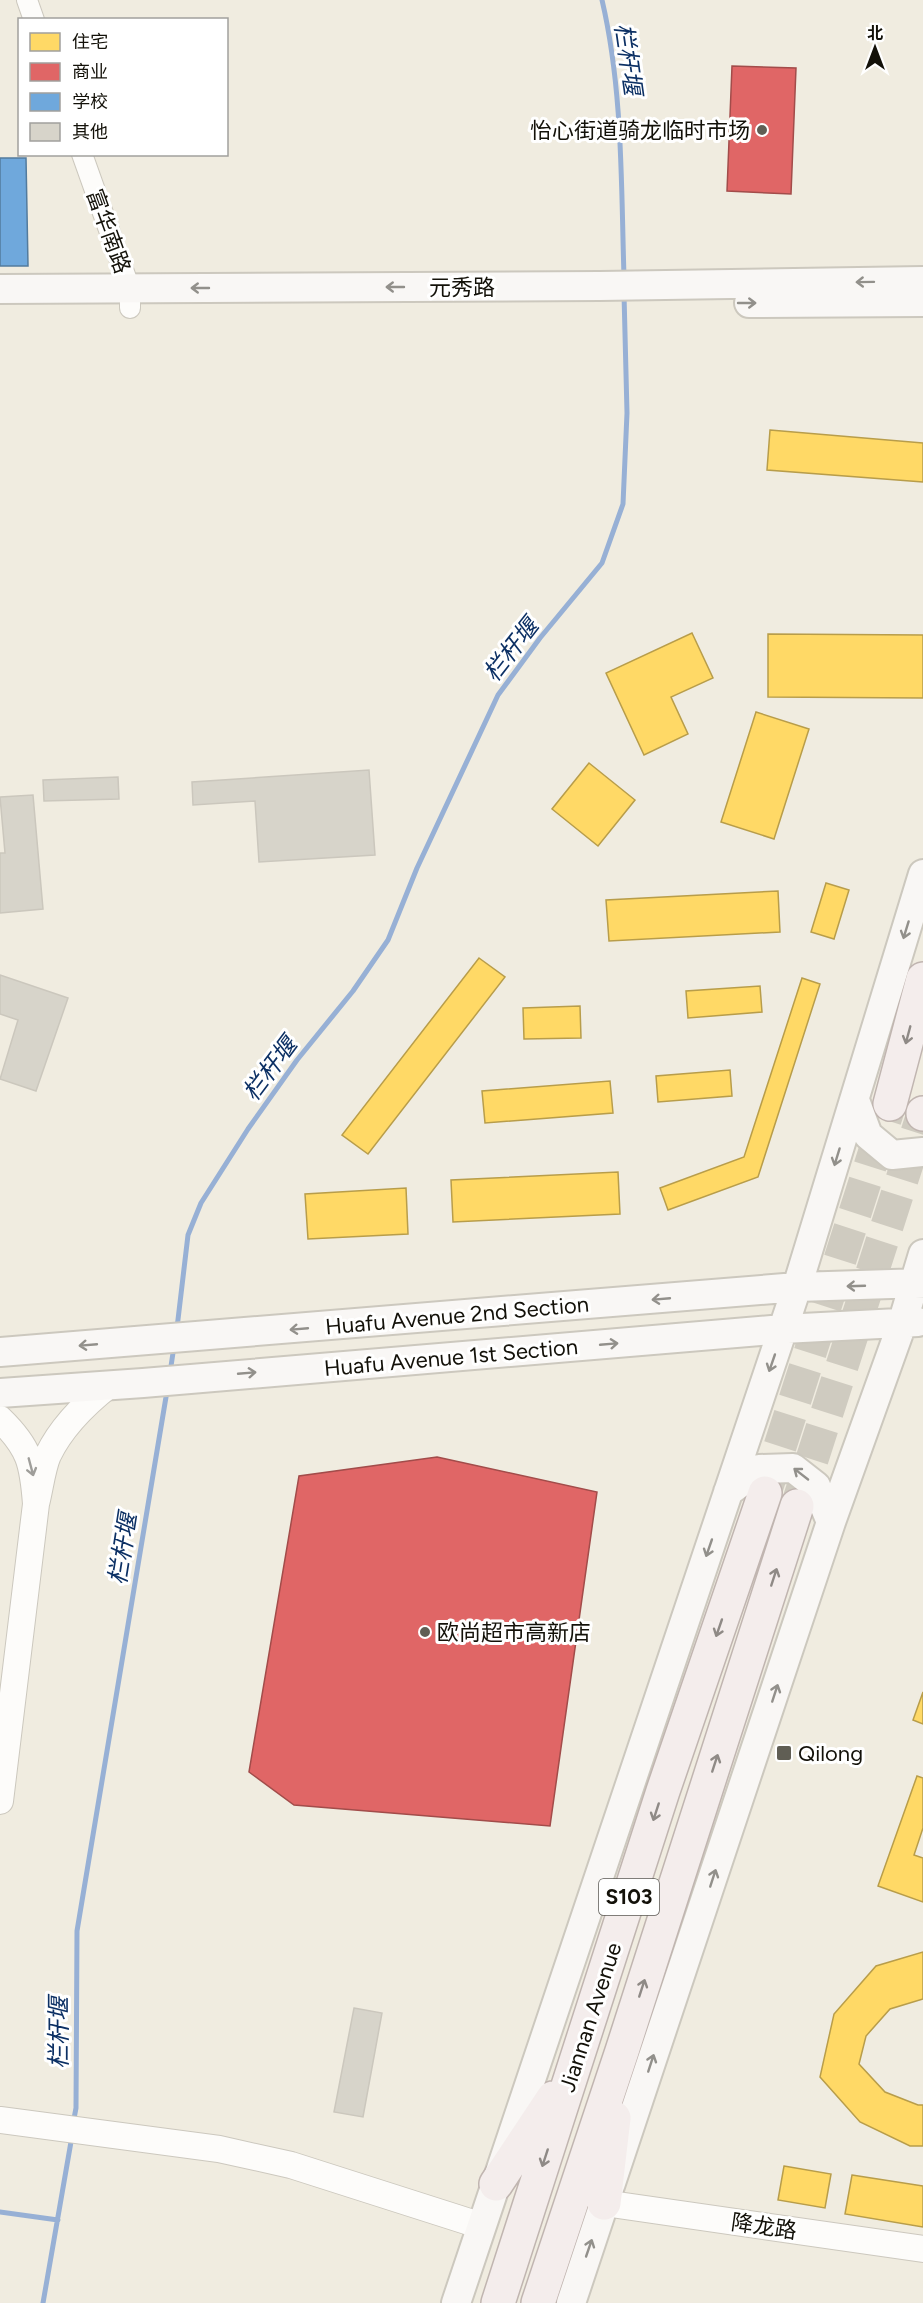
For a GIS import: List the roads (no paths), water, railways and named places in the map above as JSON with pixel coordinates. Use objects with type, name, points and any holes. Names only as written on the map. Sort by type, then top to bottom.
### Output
[{"type":"highway","points":[[890,1104],[923,979]]},
{"type":"highway","name":"Jiannan Avenue","points":[[498,2303],[663,1791],[765,1493]]},
{"type":"highway","name":"Jiannan Avenue","points":[[538,2303],[622,2051],[797,1506]]},
{"type":"highway","points":[[604,2203],[622,2051]]},
{"type":"highway","points":[[496,2184],[574,2066]]},
{"type":"main road","name":"元秀路","points":[[0,289],[130,298],[600,296],[923,281]]},
{"type":"main road","name":"元秀路","points":[[647,294],[923,302]]},
{"type":"main road","name":"元秀路","points":[[0,309],[130,298]]},
{"type":"main road","points":[[456,2303],[797,1287],[923,874]]},
{"type":"main road","points":[[855,1100],[868,1135],[892,1155],[923,1152]]},
{"type":"main road","points":[[571,2303],[831,1522],[913,1322],[923,1254]]},
{"type":"main road","name":"Huafu Avenue 2nd Section","points":[[0,1352],[797,1287],[919,1284]]},
{"type":"main road","name":"Huafu Avenue 1st Section","points":[[0,1393],[783,1329],[913,1322]]},
{"type":"main road","points":[[728,1492],[759,1469],[793,1468],[816,1486],[831,1522]]},
{"type":"street","points":[[27,0],[33,18]]},
{"type":"street","name":"富华南路","points":[[83,156],[130,298]]},
{"type":"street","points":[[0,1801],[36,1504],[48,1455],[65,1428],[94,1397],[109,1385]]},
{"type":"street","points":[[0,1419],[15,1433],[27,1452],[34,1473],[36,1504]]},
{"type":"street","points":[[0,2120],[219,2149],[291,2165],[482,2226]]},
{"type":"street","name":"降龙路","points":[[604,2203],[923,2249]]},
{"type":"waterway","name":"栏杆堰","points":[[602,0],[614,68],[617,103],[624,276]]},
{"type":"waterway","name":"栏杆堰","points":[[177,1328],[188,1235],[201,1203],[248,1129],[297,1060],[353,991],[388,940],[417,868],[498,695],[540,638],[602,563],[623,504],[627,413],[624,294]]},
{"type":"waterway","name":"栏杆堰","points":[[170,1373],[174,1346]]},
{"type":"waterway","name":"栏杆堰","points":[[73,2124],[76,2108],[77,1931],[167,1391]]},
{"type":"waterway","name":"栏杆堰","points":[[43,2303],[72,2136]]},
{"type":"waterway","name":"栏杆堰","points":[[0,2212],[58,2220]]},
{"type":"tunnel","points":[[765,1493],[890,1104]]},
{"type":"tunnel","points":[[797,1506],[923,1114]]},
{"type":"place","name":"怡心街道骑龙临时市场","points":[[762,130]]},
{"type":"place","name":"欧尚超市高新店","points":[[425,1632]]},
{"type":"place","name":"Qilong","points":[[784,1753]]}]
